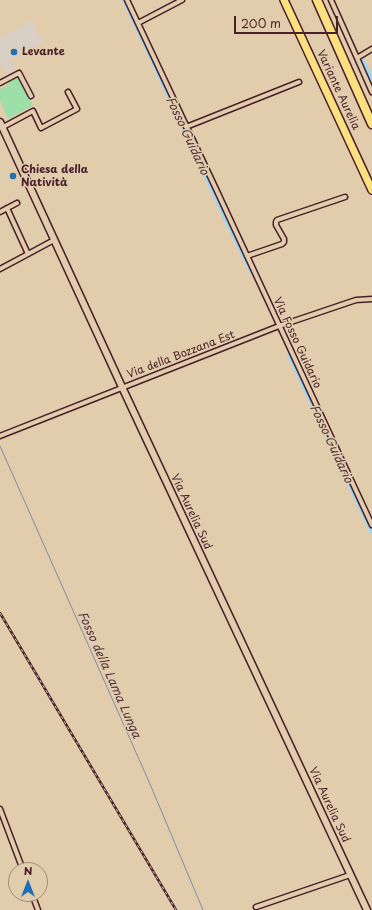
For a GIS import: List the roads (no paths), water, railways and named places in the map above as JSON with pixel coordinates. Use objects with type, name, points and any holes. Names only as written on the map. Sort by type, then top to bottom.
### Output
[{"type":"highway","name":"Variante Aurelia","points":[[284,0],[372,190]]},
{"type":"highway","name":"Variante Aurelia","points":[[289,0],[372,179]]},
{"type":"highway","points":[[317,0],[372,124]]},
{"type":"highway","points":[[323,0],[372,111]]},
{"type":"main road","name":"Via Aurelia Sud","points":[[1,124],[122,387],[367,910]]},
{"type":"street","name":"Via Fosso Guidario","points":[[127,0],[372,525]]},
{"type":"street","points":[[138,23],[182,0]]},
{"type":"street","points":[[331,0],[372,92]]},
{"type":"street","points":[[357,58],[372,49]]},
{"type":"street","points":[[0,83],[19,73],[31,96]]},
{"type":"street","points":[[186,127],[299,82]]},
{"type":"street","points":[[1,124],[33,111],[41,128],[77,109],[68,92]]},
{"type":"street","points":[[247,256],[284,242],[284,239],[276,225],[277,220],[344,197]]},
{"type":"street","points":[[0,212],[17,203]]},
{"type":"street","points":[[7,208],[28,254]]},
{"type":"street","points":[[0,269],[54,240]]},
{"type":"street","name":"Via della Bozzana Est","points":[[0,436],[279,326],[356,300],[372,300]]},
{"type":"street","points":[[0,809],[20,862]]},
{"type":"street","points":[[256,907],[350,875]]},
{"type":"waterway","name":"Fosso Guidario","points":[[124,0],[251,272]]},
{"type":"waterway","points":[[363,61],[372,80]]},
{"type":"waterway","name":"Fosso Guidario","points":[[289,355],[372,533]]},
{"type":"waterway","name":"Fosso della Lama Lunga","points":[[0,446],[150,784],[203,910]]},
{"type":"railway","points":[[0,613],[176,910]]},
{"type":"place","name":"Levante","points":[[14,52]]},
{"type":"place","name":"Chiesa della Natività","points":[[13,176]]}]
